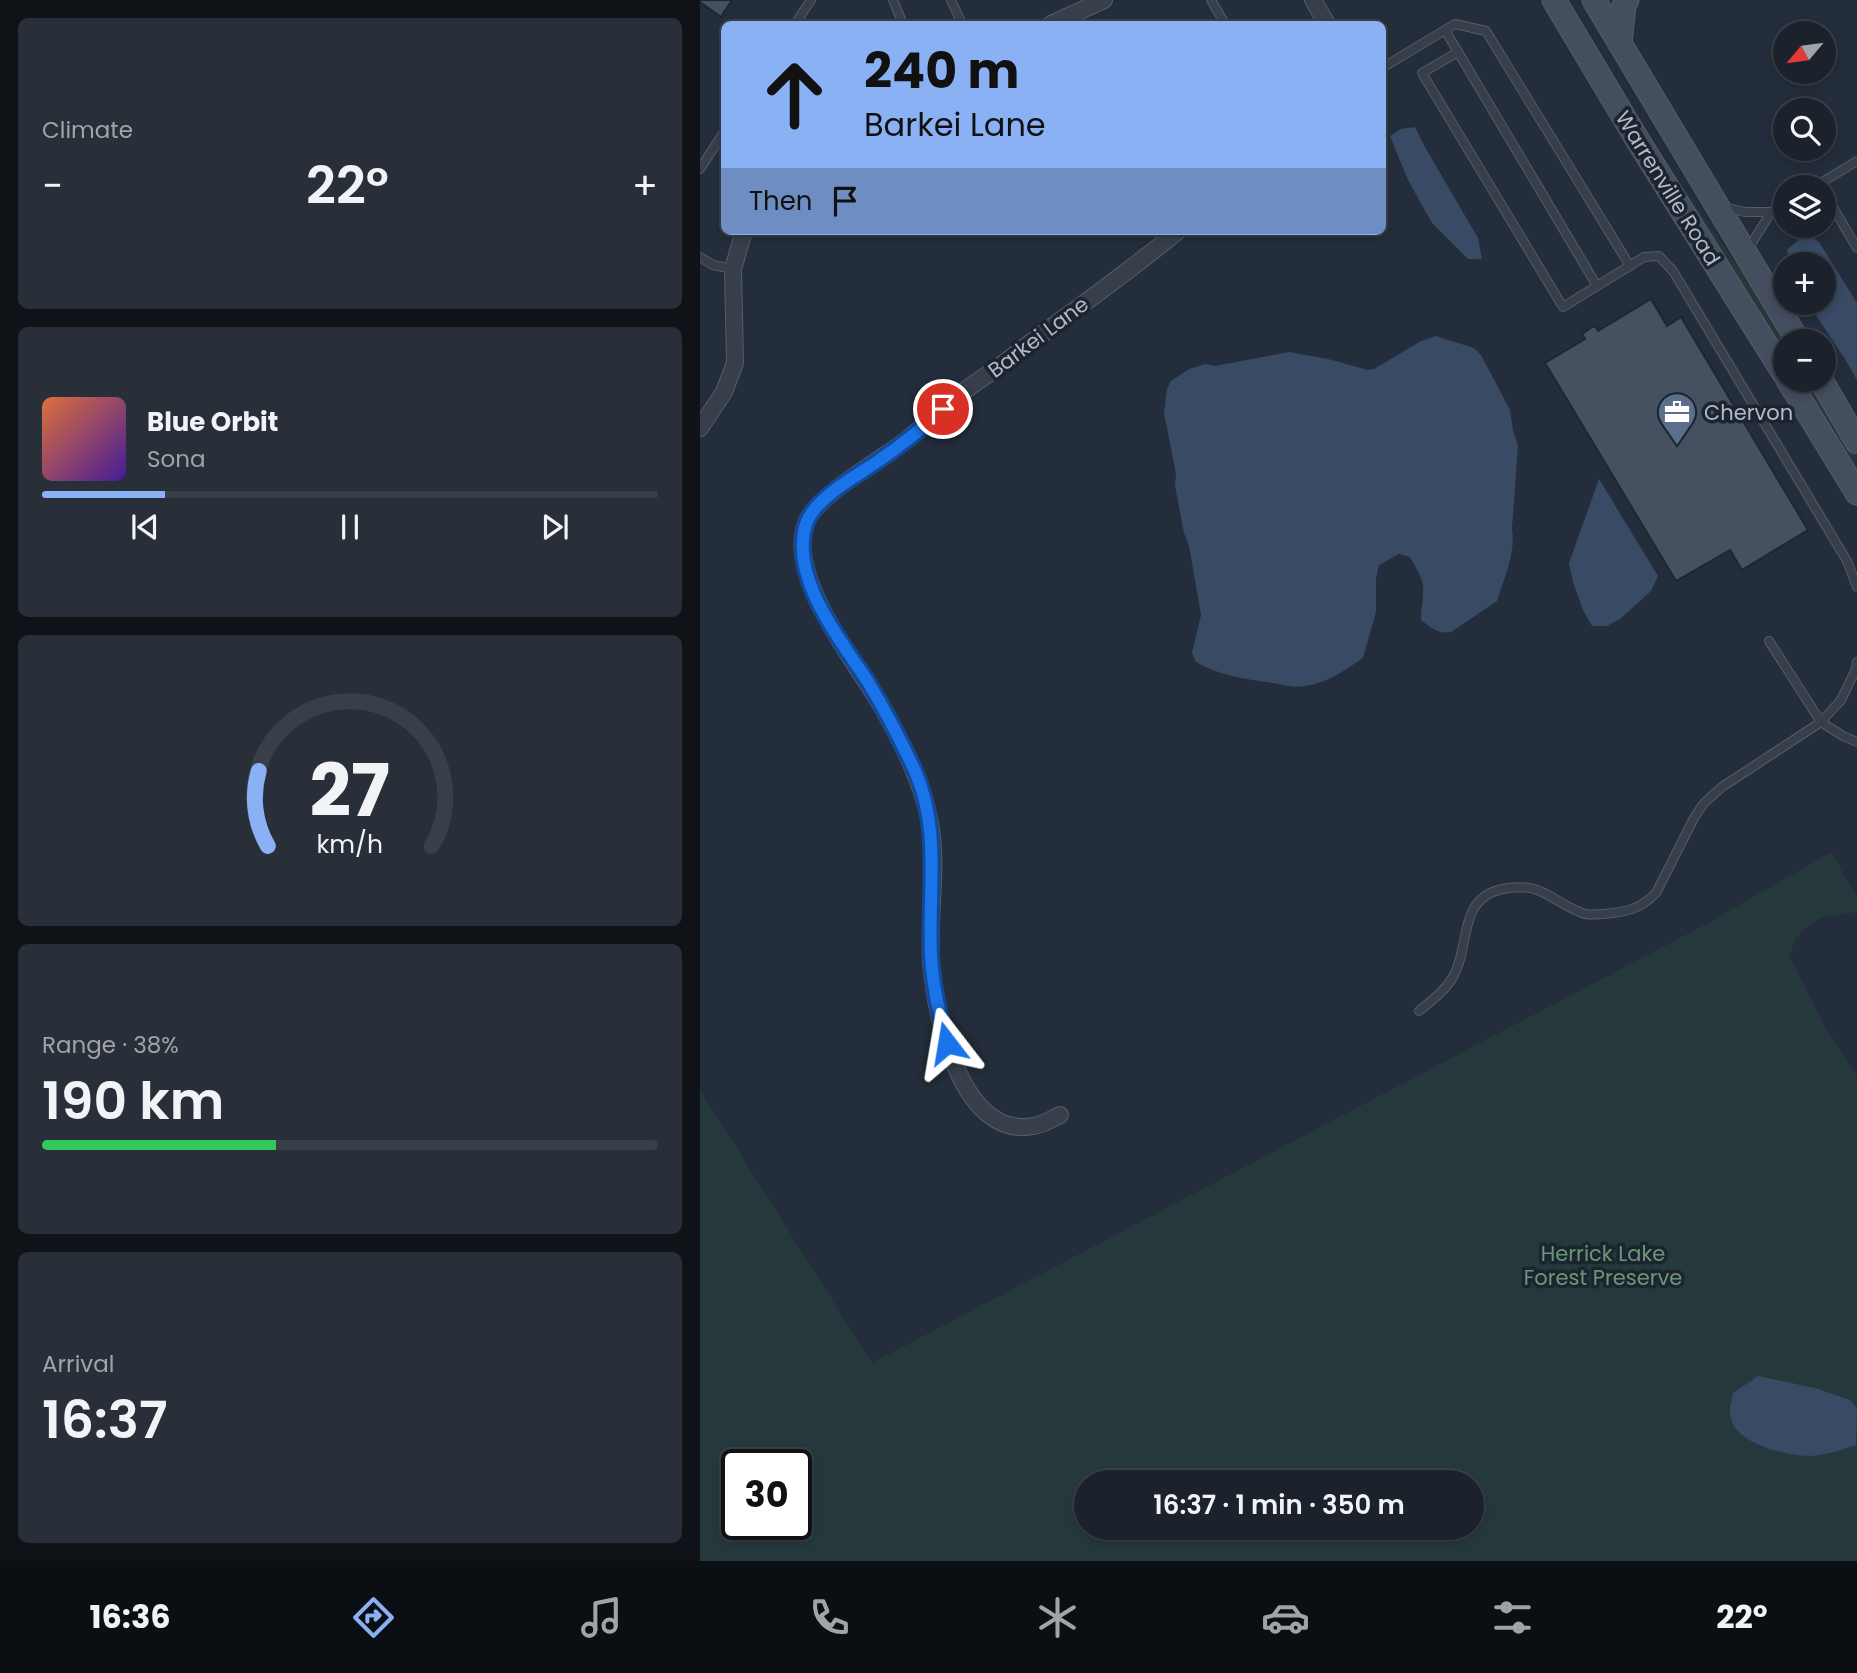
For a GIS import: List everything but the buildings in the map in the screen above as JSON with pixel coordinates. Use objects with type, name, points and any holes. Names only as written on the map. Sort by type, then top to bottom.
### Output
[{"type":"main road","name":"Warrenville Road","points":[[1554,0],[1773,357]]},
{"type":"main road","name":"Warrenville Road","points":[[1594,0],[1791,329]]},
{"type":"main road","points":[[1620,43],[1627,0]]},
{"type":"main road","name":"Warrenville Road","points":[[1795,392],[1857,493]]},
{"type":"main road","points":[[1828,392],[1857,442]]},
{"type":"street","points":[[1058,21],[1104,0]]},
{"type":"street","points":[[1315,1],[1326,21]]},
{"type":"street","points":[[700,428],[724,392],[735,363],[733,269],[743,235]]},
{"type":"street","name":"Barkei Lane","points":[[1060,1115],[1033,1126],[1010,1126],[999,1122],[975,1102],[952,1059],[937,1004],[932,973],[932,834],[920,784],[887,715],[818,604],[803,553],[806,525],[815,508],[824,499],[924,427],[962,392],[1173,235]]},
{"type":"lane","points":[[797,21],[811,0]]},
{"type":"lane","points":[[893,0],[901,21]]},
{"type":"lane","points":[[951,0],[961,21]]},
{"type":"lane","points":[[1211,0],[1223,21]]},
{"type":"lane","points":[[1386,66],[1455,24],[1486,31],[1630,266]]},
{"type":"lane","points":[[1445,30],[1597,286]]},
{"type":"lane","points":[[1458,52],[1422,73],[1563,307],[1644,257],[1659,256],[1673,271],[1847,561],[1857,587]]},
{"type":"lane","points":[[700,169],[721,137]]},
{"type":"lane","points":[[1836,176],[1857,161]]},
{"type":"lane","points":[[1717,205],[1745,212],[1771,212]]},
{"type":"lane","points":[[1746,253],[1771,212]]},
{"type":"lane","points":[[1836,215],[1857,248]]},
{"type":"lane","points":[[700,257],[713,265],[733,269]]},
{"type":"lane","points":[[1769,641],[1821,722],[1857,742]]},
{"type":"lane","points":[[1419,1011],[1453,978],[1462,958],[1471,912],[1483,897],[1492,892],[1510,888],[1536,888],[1584,915],[1625,912],[1639,906],[1656,893],[1704,803],[1722,787],[1821,722],[1841,700],[1857,662]]},
{"type":"green space","points":[[1662,157],[1780,328],[1773,329],[1773,341],[1658,159]]},
{"type":"green space","points":[[1805,392],[1817,392],[1857,459],[1857,473]]},
{"type":"green space","name":"Herrick Lake Forest Preserve","points":[[1831,852],[1857,897],[1857,912],[1820,918],[1797,936],[1789,956],[1825,1027],[1857,1077],[1857,1561],[700,1561],[700,1090],[872,1363],[1710,922]]},
{"type":"water","points":[[1415,127],[1478,238],[1482,259],[1468,259],[1432,223],[1408,180],[1390,136],[1401,129]]},
{"type":"water","points":[[1800,238],[1813,238],[1825,252],[1787,252]]},
{"type":"water","points":[[1836,269],[1857,303],[1857,380],[1836,345],[1836,329],[1825,329],[1816,315],[1836,315]]},
{"type":"water","points":[[1436,336],[1474,348],[1481,355],[1510,410],[1518,446],[1513,537],[1509,565],[1497,601],[1451,632],[1435,630],[1421,620],[1423,589],[1419,574],[1410,557],[1399,554],[1379,565],[1376,579],[1376,612],[1363,658],[1336,675],[1301,687],[1233,676],[1196,662],[1192,653],[1201,615],[1175,486],[1176,474],[1164,413],[1167,389],[1171,381],[1189,369],[1205,364],[1215,366],[1289,352],[1368,370],[1374,369],[1421,341]]},
{"type":"water","points":[[1599,479],[1658,576],[1651,591],[1620,619],[1607,626],[1592,626],[1583,610],[1569,563]]},
{"type":"water","points":[[1758,1376],[1815,1388],[1850,1400],[1857,1408],[1856,1445],[1808,1456],[1774,1450],[1740,1434],[1730,1415],[1733,1393]]},
{"type":"place","name":"Chervon","points":[[1677,446]]},
{"type":"route","points":[[943,409],[924,427],[815,508],[806,525],[803,553],[807,576],[818,604],[887,715],[920,784],[932,834],[932,973],[947,1043]]}]
